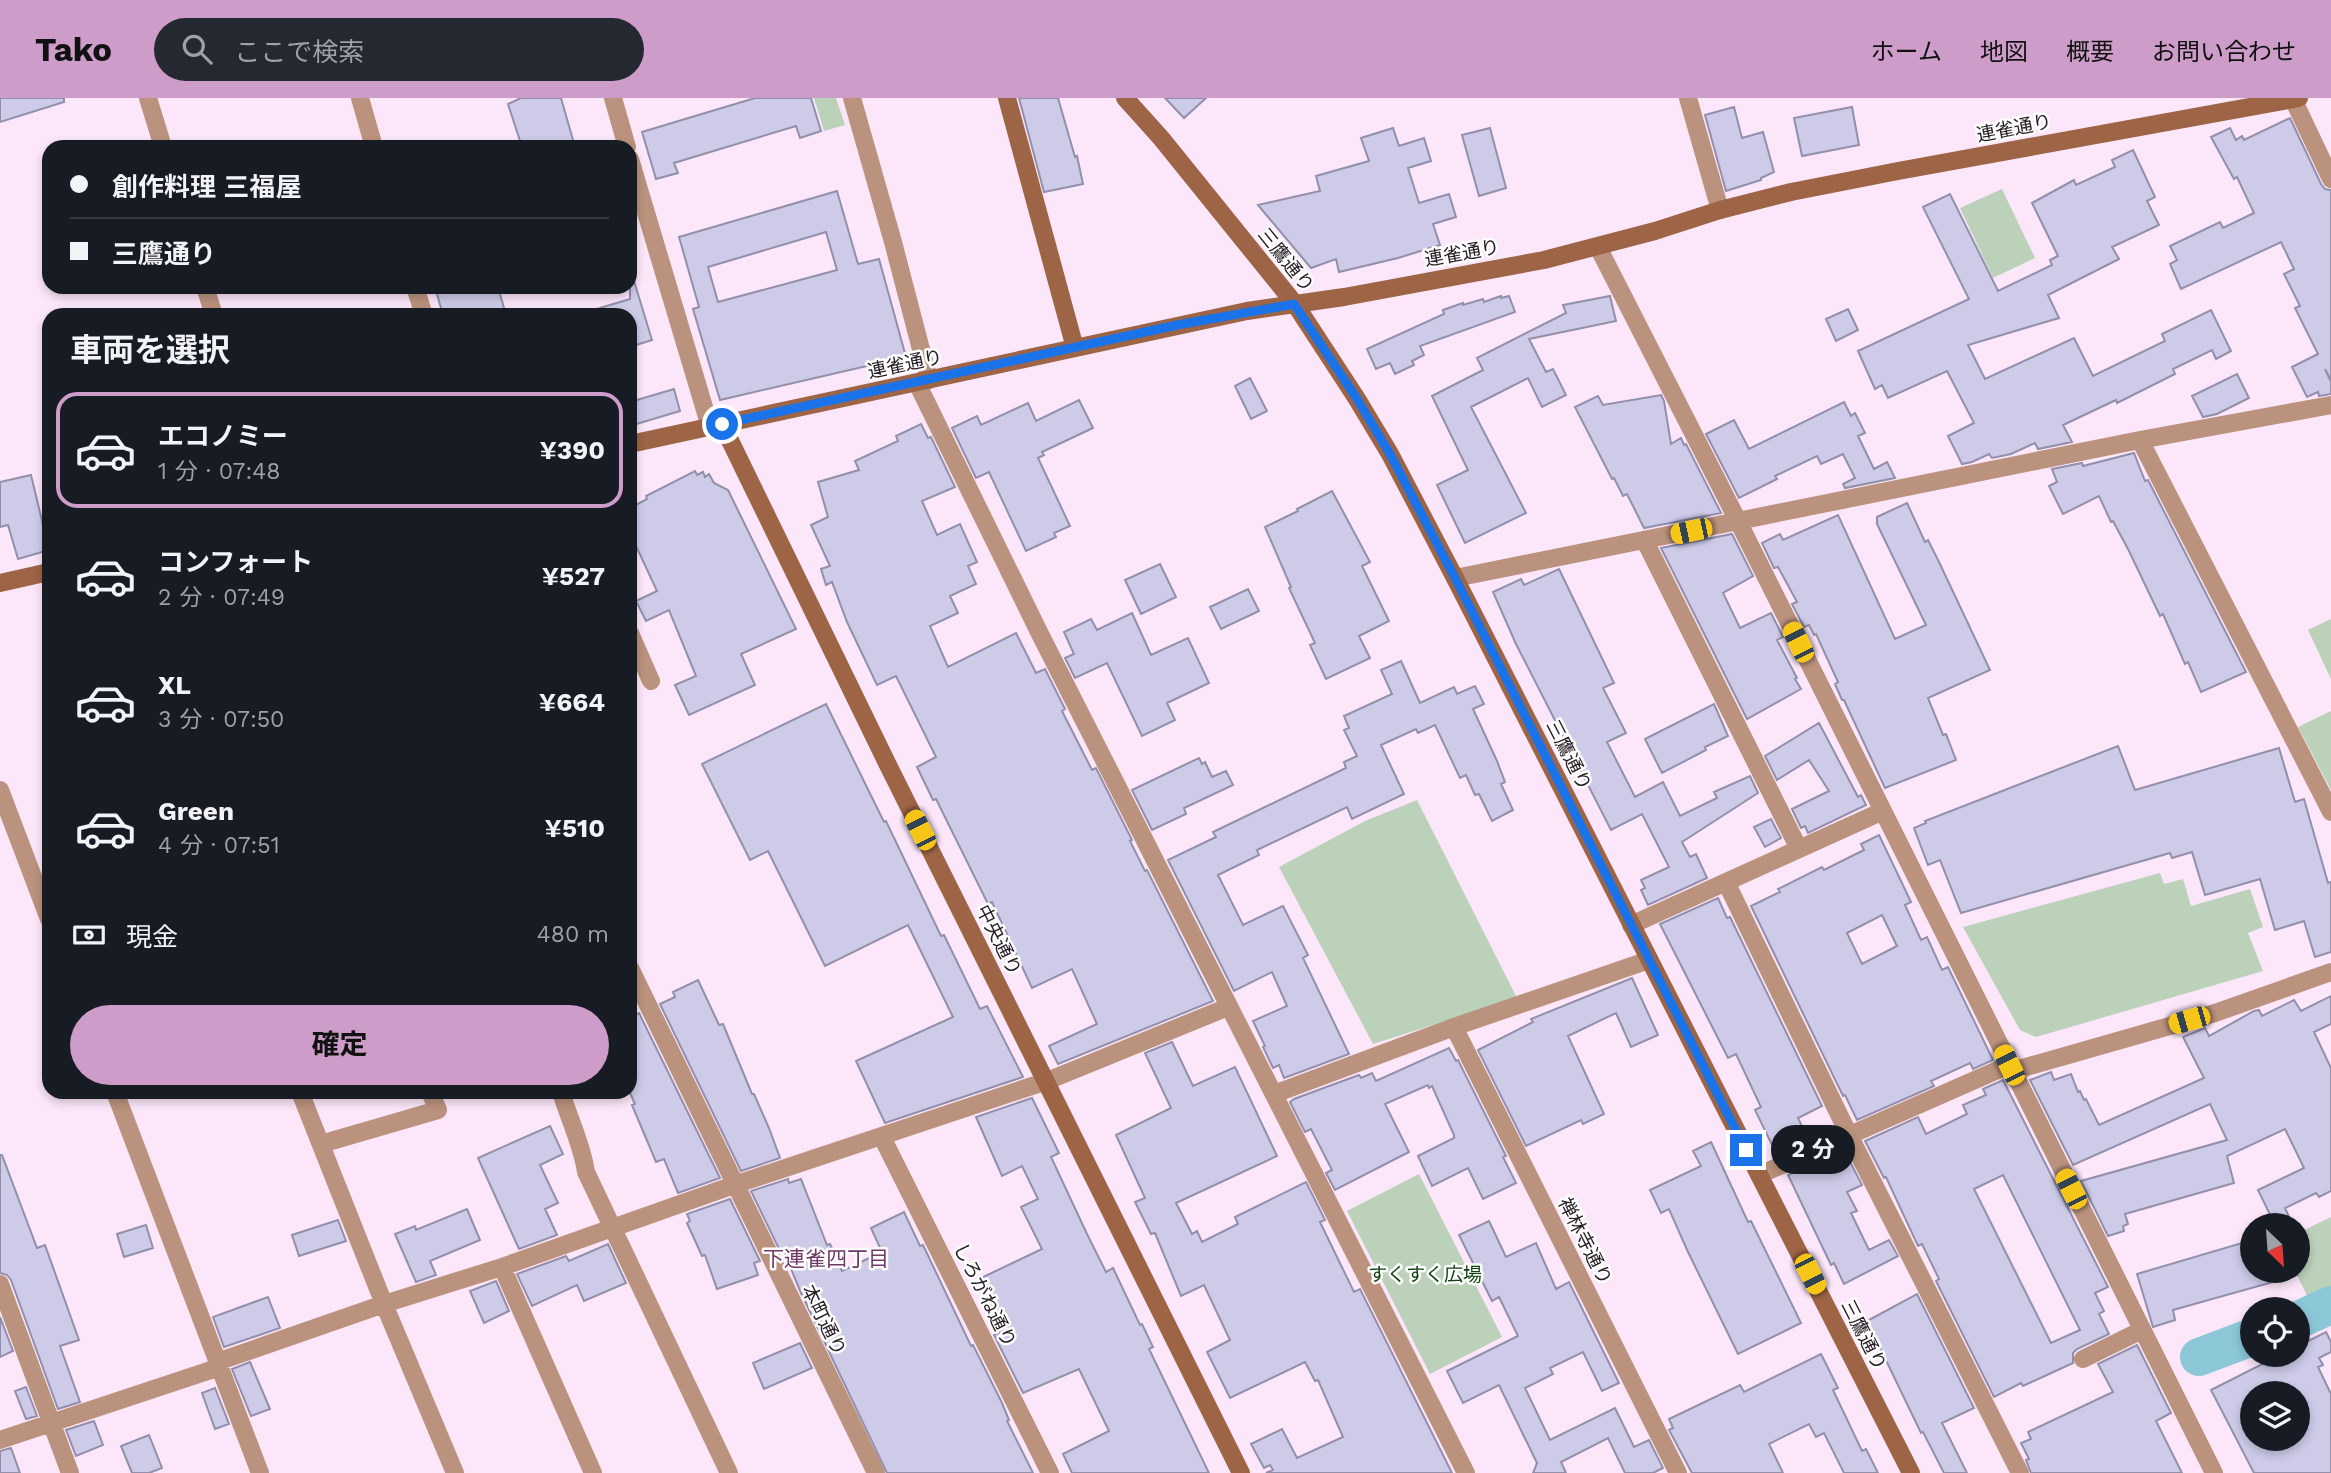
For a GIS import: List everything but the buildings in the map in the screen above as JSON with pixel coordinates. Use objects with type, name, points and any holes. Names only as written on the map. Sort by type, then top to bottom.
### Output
[{"type":"main road","points":[[1007,98],[1075,348]]},
{"type":"main road","name":"三鷹通り","points":[[1125,98],[1161,138],[1294,304],[1390,454],[1910,1473]]},
{"type":"main road","name":"連雀通り","points":[[637,443],[1247,311],[1344,297],[1544,260],[1791,192],[2296,99]]},
{"type":"main road","name":"中央通り","points":[[716,426],[1047,1081],[1241,1473]]},
{"type":"main road","points":[[0,583],[42,574]]},
{"type":"street","points":[[148,98],[161,140]]},
{"type":"street","points":[[359,98],[372,140]]},
{"type":"street","points":[[613,98],[625,140]]},
{"type":"street","points":[[852,98],[893,242],[923,382],[1040,634],[1466,1473]]},
{"type":"street","points":[[1688,98],[1720,211]]},
{"type":"street","points":[[2296,99],[2331,179]]},
{"type":"street","points":[[637,181],[716,426]]},
{"type":"street","points":[[1598,247],[2214,1473]]},
{"type":"street","points":[[1455,578],[2140,440],[2331,405]]},
{"type":"street","points":[[2140,440],[2331,812]]},
{"type":"street","points":[[1645,541],[1799,849]]},
{"type":"street","points":[[637,649],[651,681]]},
{"type":"street","points":[[0,790],[42,901]]},
{"type":"street","points":[[1632,925],[1883,811]]},
{"type":"street","points":[[1726,882],[1849,1135],[2020,1473]]},
{"type":"street","points":[[1274,1094],[1454,1027],[1649,960]]},
{"type":"street","points":[[1759,1175],[2011,1068],[2215,1013],[2331,972]]},
{"type":"street","name":"本町通り","points":[[637,983],[876,1473]]},
{"type":"street","points":[[0,1440],[214,1369],[217,1362],[384,1304],[1047,1081],[1228,1007]]},
{"type":"street","name":"禅林寺通り","points":[[1454,1027],[1678,1473]]},
{"type":"street","points":[[118,1099],[260,1473]]},
{"type":"street","points":[[303,1099],[455,1473]]},
{"type":"street","points":[[321,1144],[438,1110],[433,1099]]},
{"type":"street","points":[[563,1099],[583,1149],[586,1172],[729,1473]]},
{"type":"street","name":"しろがね通り","points":[[881,1137],[1050,1473]]},
{"type":"street","points":[[502,1266],[593,1473]]},
{"type":"street","points":[[0,1284],[70,1473]]},
{"type":"street","points":[[2084,1359],[2142,1330]]},
{"type":"green space","points":[[814,98],[836,98],[845,125],[824,131]]},
{"type":"green space","points":[[2002,189],[2035,258],[1993,278],[1960,208]]},
{"type":"green space","points":[[2331,619],[2331,679],[2308,630]]},
{"type":"green space","points":[[2331,711],[2331,790],[2298,727]]},
{"type":"green space","points":[[1417,800],[1517,998],[1373,1044],[1279,867],[1365,821]]},
{"type":"green space","points":[[2160,873],[2164,884],[2183,879],[2191,906],[2250,889],[2263,927],[2248,933],[2263,971],[2036,1037],[2020,1030],[1963,927]]},
{"type":"green space","name":"すくすく広場","points":[[1419,1174],[1502,1337],[1430,1374],[1347,1211]]},
{"type":"green space","points":[[2331,1217],[2331,1297],[2312,1306],[2310,1297],[2301,1283],[2310,1283],[2310,1227]]},
{"type":"waterway","points":[[2310,1315],[2331,1305]]},
{"type":"waterway","points":[[2199,1357],[2240,1342]]},
{"type":"district","name":"下連雀四丁目","points":[[826,1258]]},
{"type":"route","points":[[722,424],[1177,325],[1294,304],[1390,454],[1746,1150]]}]
